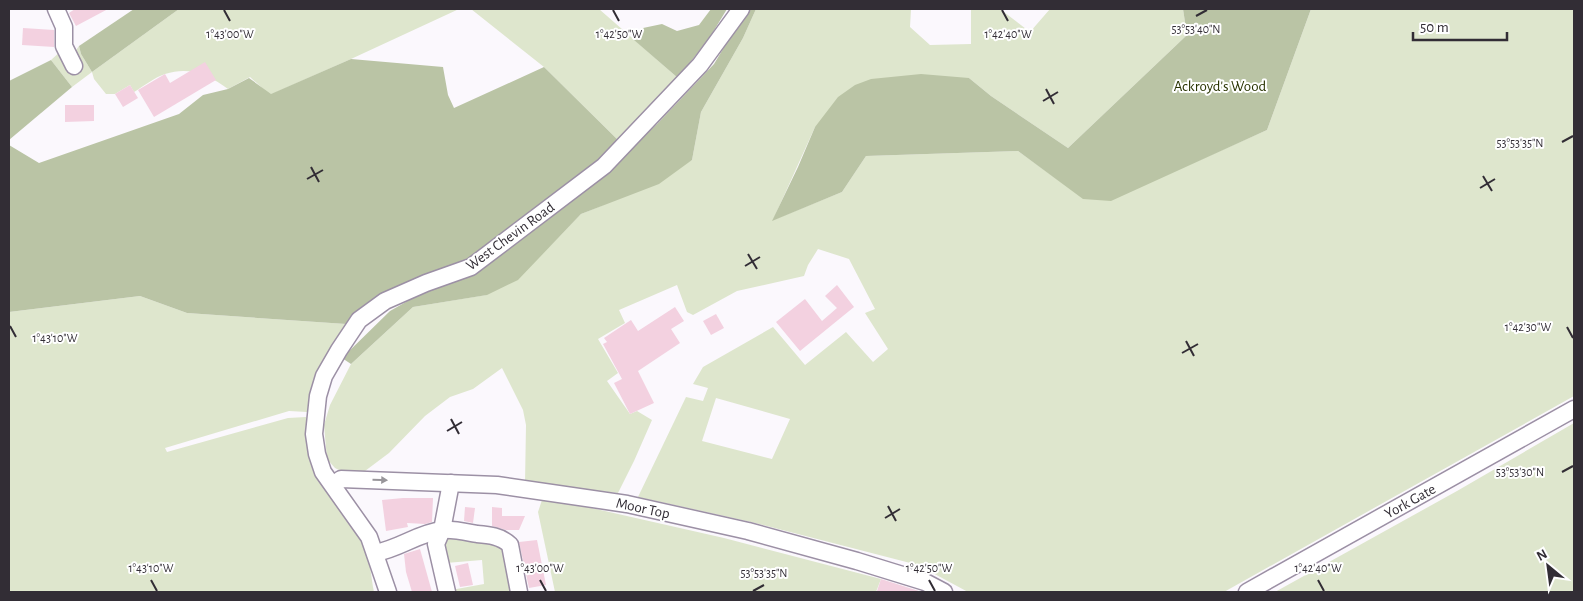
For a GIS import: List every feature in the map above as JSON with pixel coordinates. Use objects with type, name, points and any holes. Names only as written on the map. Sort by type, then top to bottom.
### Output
[{"type":"street","name":"West Chevin Road","points":[[388,592],[368,537],[358,519],[323,472],[317,454],[314,434],[318,396],[324,376],[339,350],[359,320],[385,301],[426,283],[471,267],[604,166],[700,66],[741,9]]},
{"type":"street","points":[[48,11],[64,26],[64,46],[74,66]]},
{"type":"street","name":"York Gate","points":[[1247,592],[1574,409]]},
{"type":"street","name":"Moor Top","points":[[333,485],[341,479],[497,485],[627,504],[748,531],[857,561],[925,582],[944,592]]},
{"type":"street","points":[[447,592],[436,544],[442,530],[451,483]]},
{"type":"street","points":[[375,553],[442,530],[493,536],[506,541],[510,545],[519,592]]},
{"type":"green space","points":[[134,9],[179,9],[92,72],[81,54],[79,46]]},
{"type":"green space","points":[[179,9],[459,9],[270,95],[250,77],[228,89],[199,73],[183,71],[161,75],[134,92],[130,85],[115,94],[106,94],[94,79],[92,72]]},
{"type":"green space","points":[[471,9],[599,9],[678,78],[621,143],[544,67]]},
{"type":"green space","points":[[711,9],[727,9],[710,37],[678,78],[634,40],[643,28],[662,24],[677,31],[699,25]]},
{"type":"green space","points":[[747,9],[756,9],[743,38],[701,112],[692,160],[659,184],[581,214],[518,280],[487,295],[413,307],[351,364],[342,358],[390,311],[420,294],[468,277],[564,206],[609,169],[657,124],[714,64]]},
{"type":"green space","points":[[756,9],[911,9],[910,27],[930,45],[971,44],[971,9],[1000,9],[1030,32],[1050,9],[1183,9],[1187,35],[1068,148],[991,96],[969,78],[815,127],[773,220],[842,192],[866,156],[1018,151],[1083,198],[1184,167],[1267,130],[1311,9],[1574,9],[1574,396],[1224,592],[968,592],[918,565],[751,522],[638,497],[686,397],[703,401],[708,388],[693,384],[703,367],[773,327],[805,365],[846,332],[873,362],[888,349],[865,313],[875,309],[849,259],[818,249],[808,265],[804,276],[737,291],[693,315],[687,312],[677,285],[619,310],[625,323],[598,339],[618,373],[607,381],[630,414],[637,411],[652,420],[618,493],[525,483],[526,425],[523,410],[502,368],[473,389],[450,397],[425,416],[389,453],[365,471],[341,471],[335,468],[327,459],[324,425],[330,405],[351,364],[413,307],[486,295],[551,245],[581,214],[601,206],[692,160],[701,112],[743,38]],"holes":[[[716,398],[790,419],[772,459],[702,441]]]},
{"type":"green space","name":"Ackroyd's Wood","points":[[1183,9],[1311,9],[1267,130],[1111,201],[1083,199],[1018,151],[866,156],[842,192],[772,221],[815,127],[838,97],[855,85],[871,79],[921,74],[969,78],[991,96],[1068,148],[1187,35]]},
{"type":"green space","points":[[79,46],[81,54],[92,72],[72,87],[51,60],[61,51],[74,53]]},
{"type":"green space","points":[[351,59],[443,67],[448,95],[454,108],[544,67],[621,143],[599,166],[468,260],[436,270],[404,284],[371,303],[346,324],[187,313],[140,296],[9,312],[9,145],[39,163],[179,114],[203,95],[228,89],[249,78],[271,94]]},
{"type":"green space","points":[[51,60],[72,87],[9,140],[9,81]]},
{"type":"green space","points":[[140,296],[187,313],[346,324],[327,354],[307,412],[289,411],[165,448],[167,452],[288,418],[306,417],[310,459],[323,486],[364,543],[374,592],[9,592],[9,312]]},
{"type":"green space","points":[[1574,423],[1574,592],[1275,592],[1457,491]]},
{"type":"green space","points":[[543,497],[724,538],[881,579],[876,592],[555,592],[538,512]]},
{"type":"green space","points":[[449,533],[492,541],[507,550],[515,592],[451,592],[451,590],[484,584],[482,560],[446,563],[445,544]]},
{"type":"building","points":[[75,9],[108,9],[76,26],[69,13]]},
{"type":"building","points":[[23,28],[54,30],[54,47],[22,45]]},
{"type":"building","points":[[205,62],[216,80],[154,117],[138,90],[165,74],[170,83]]},
{"type":"building","points":[[130,85],[138,98],[123,107],[115,94]]},
{"type":"building","points":[[65,105],[94,105],[94,121],[65,122]]},
{"type":"building","points":[[837,285],[854,307],[800,351],[776,322],[805,299],[822,321],[837,308],[825,296]]},
{"type":"building","points":[[675,307],[684,321],[671,329],[680,343],[638,371],[654,403],[630,414],[614,383],[622,379],[603,344],[607,342],[604,338],[631,320],[638,331]]},
{"type":"building","points":[[716,314],[724,328],[711,335],[703,321]]},
{"type":"building","points":[[433,498],[432,522],[425,524],[407,523],[408,527],[386,531],[382,500]]},
{"type":"building","points":[[465,507],[475,508],[473,523],[464,521]]},
{"type":"building","points":[[492,507],[502,508],[502,516],[525,516],[519,530],[506,530],[492,526]]},
{"type":"building","points":[[537,540],[546,585],[529,588],[519,542]]},
{"type":"building","points":[[420,549],[432,592],[412,592],[406,572],[404,554]]},
{"type":"building","points":[[468,563],[473,585],[460,587],[455,566]]},
{"type":"building","points":[[881,579],[919,591],[919,592],[877,591]]}]
